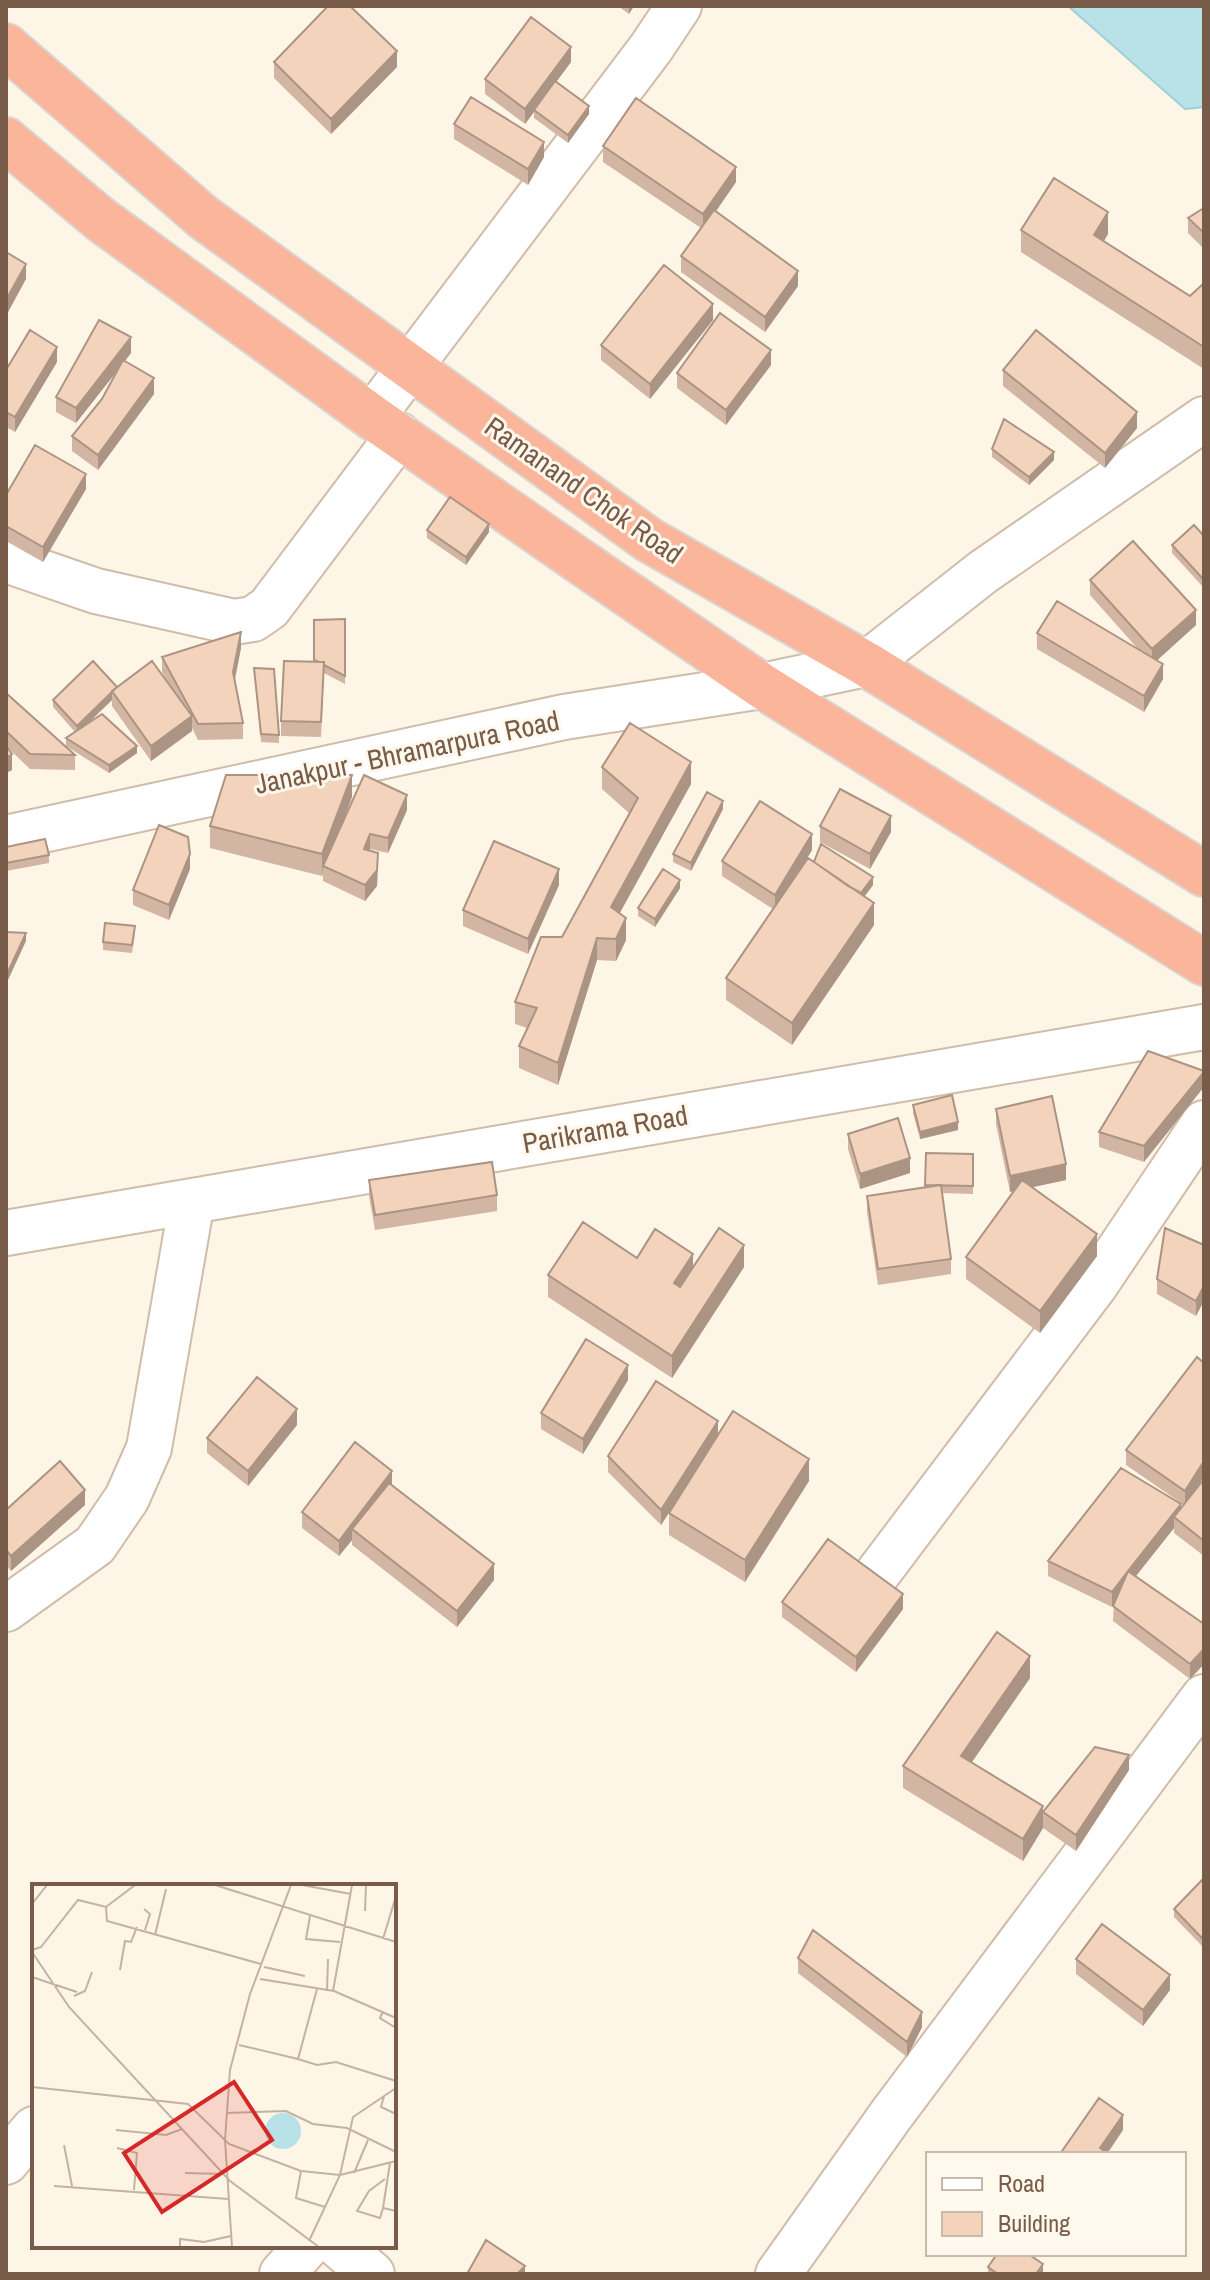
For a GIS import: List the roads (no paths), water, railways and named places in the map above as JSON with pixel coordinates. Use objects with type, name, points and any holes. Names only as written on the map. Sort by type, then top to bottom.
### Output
[{"type":"highway","name":"Ramanand Chok Road","points":[[6,46],[203,217],[649,540],[866,664],[1204,874]]},
{"type":"highway","points":[[6,140],[100,219],[386,426],[762,686],[1204,963]]},
{"type":"street","points":[[6,560],[96,591],[234,622],[253,619],[269,608],[386,426],[409,368],[651,48],[679,6]]},
{"type":"street","points":[[866,664],[983,572],[1204,419]]},
{"type":"street","name":"Janakpur - Bhramarpura Road","points":[[6,838],[564,717],[762,686],[866,664]]},
{"type":"street","name":"Parikrama Road","points":[[6,1233],[1204,1027]]},
{"type":"street","points":[[875,1577],[1096,1284],[1204,1123]]},
{"type":"street","points":[[6,1609],[95,1545],[127,1498],[149,1448],[192,1201]]},
{"type":"street","points":[[778,2274],[901,2102],[1204,1697]]},
{"type":"street","points":[[6,2162],[32,2131]]},
{"type":"street","points":[[282,2274],[305,2248]]},
{"type":"street","points":[[341,2248],[372,2274]]},
{"type":"water","points":[[1068,6],[1204,6],[1204,107],[1185,109]]}]
